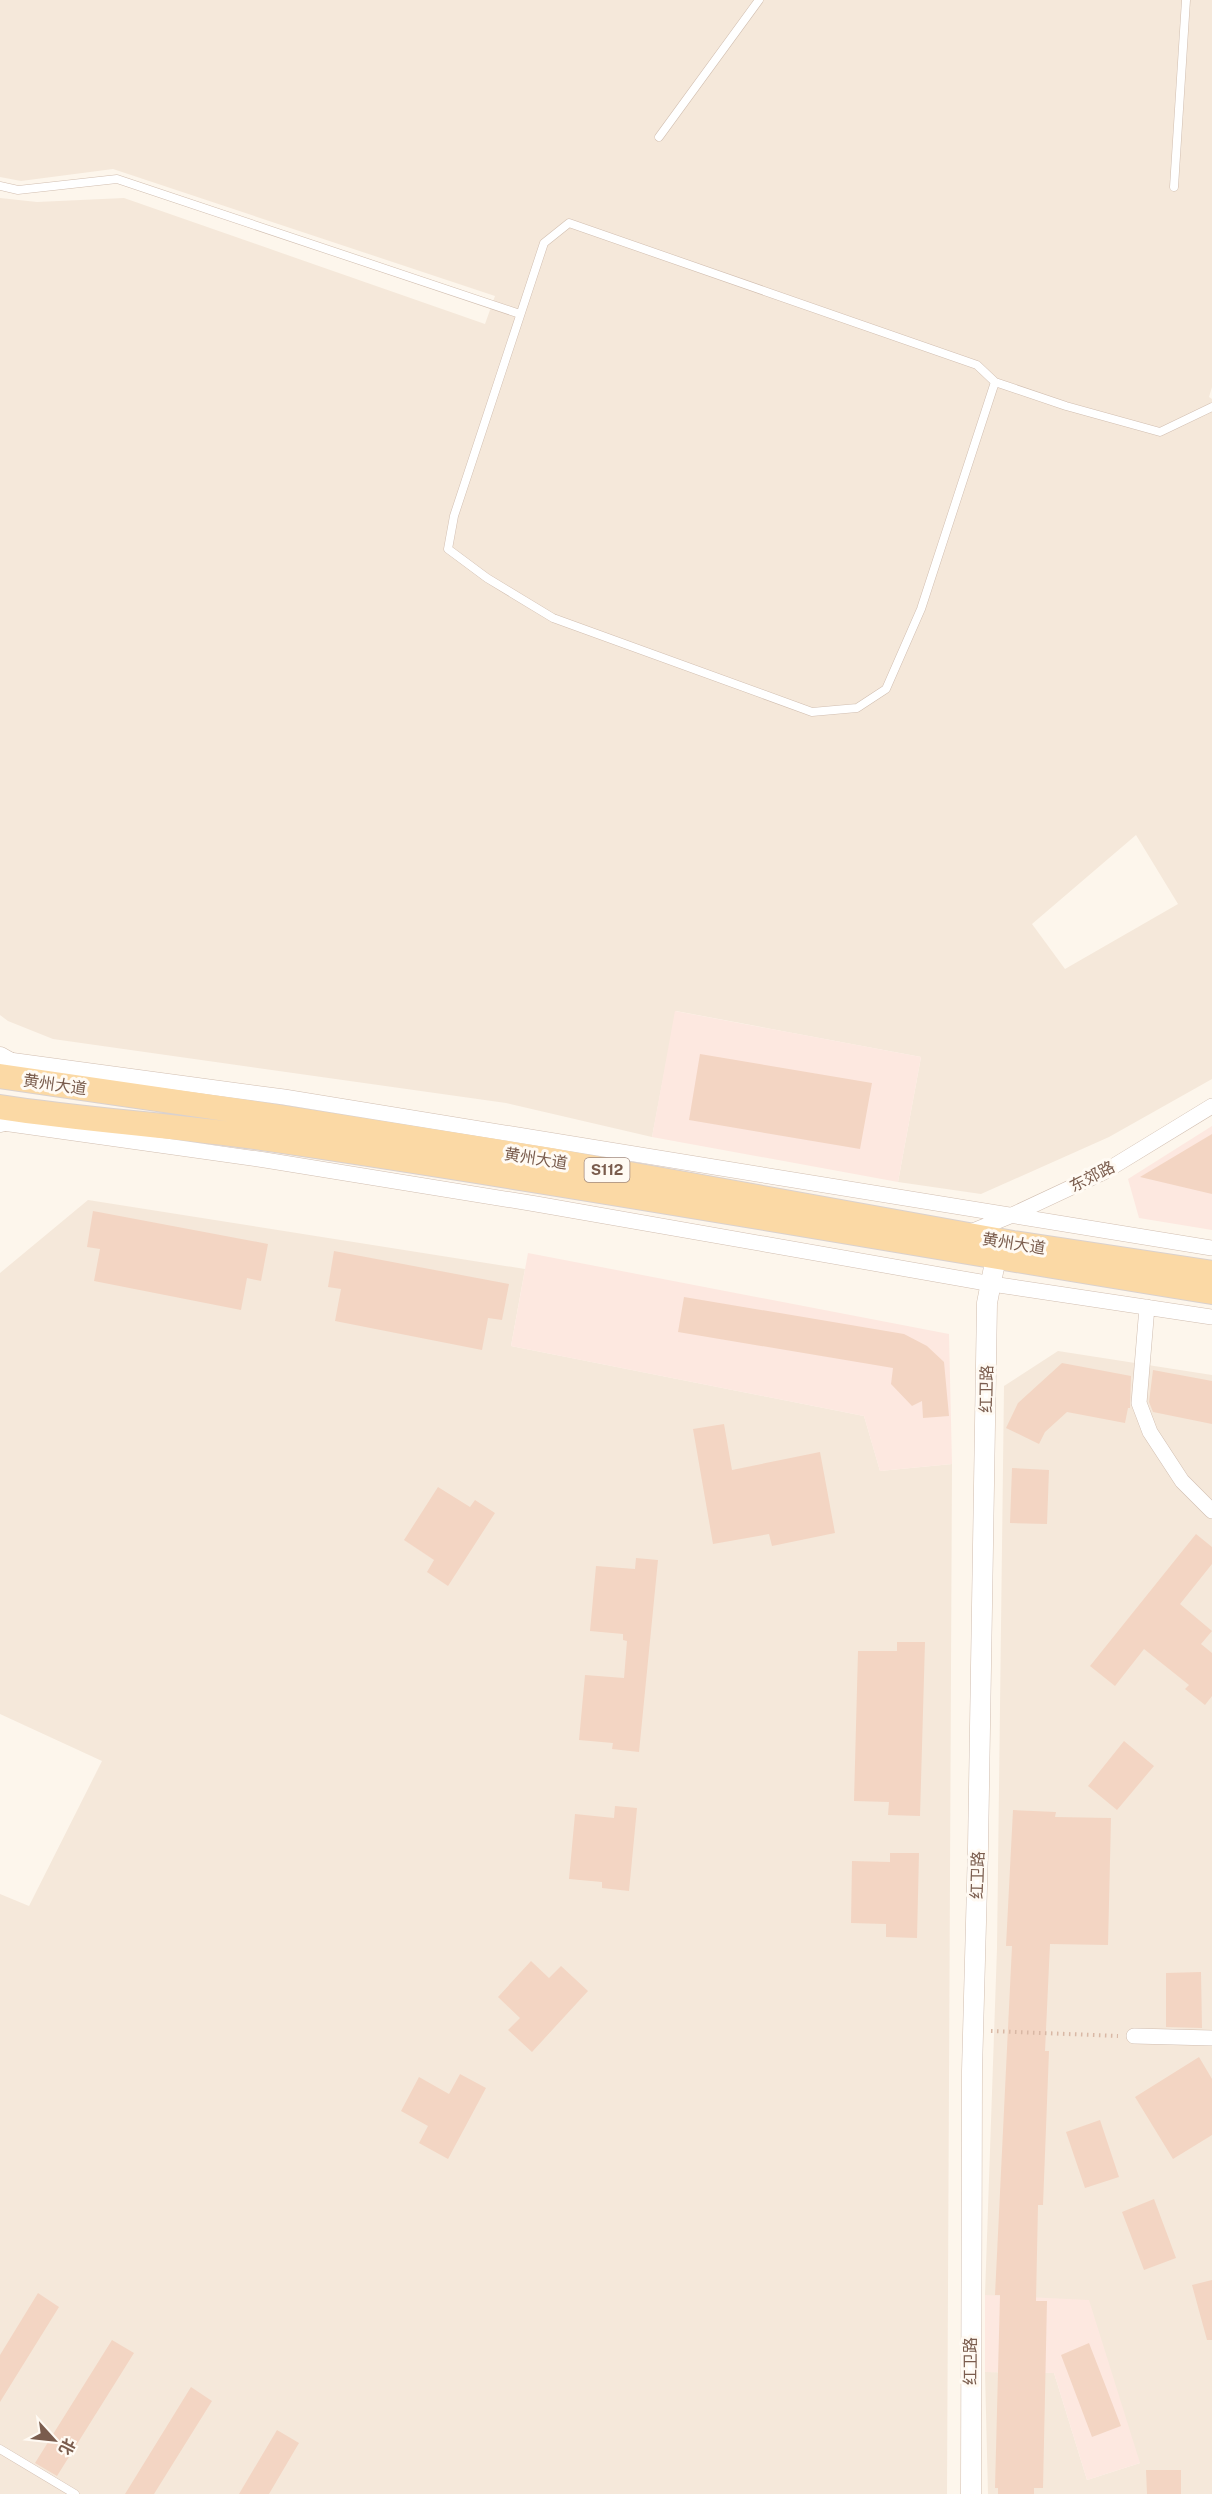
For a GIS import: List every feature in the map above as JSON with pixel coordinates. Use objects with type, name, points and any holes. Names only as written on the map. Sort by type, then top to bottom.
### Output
[{"type":"main road","name":"黄州大道","points":[[1,1064],[44,1082],[551,1160],[965,1234],[1212,1273]]},
{"type":"main road","name":"黄州大道","points":[[0,1107],[270,1139],[543,1180],[1212,1292]]},
{"type":"street","points":[[1,1064],[284,1097],[1212,1248]]},
{"type":"street","name":"东郊路","points":[[965,1234],[1010,1216],[1104,1172],[1212,1106]]},
{"type":"street","points":[[0,1122],[41,1112]]},
{"type":"street","points":[[0,1122],[265,1160],[536,1204],[992,1284],[1212,1317]]},
{"type":"street","name":"红卫路","points":[[971,2494],[973,2031],[987,1303],[996,1257]]},
{"type":"street","points":[[1147,1307],[1139,1403],[1150,1432],[1182,1481],[1212,1511]]},
{"type":"street","points":[[1134,2036],[1212,2038]]},
{"type":"lane","points":[[659,137],[759,0]]},
{"type":"lane","points":[[1174,187],[1186,0]]},
{"type":"lane","points":[[0,186],[18,190],[117,179],[520,314]]},
{"type":"lane","points":[[995,381],[921,609],[886,688],[857,708],[812,711],[553,618],[487,578],[448,549],[454,516],[544,243],[569,223],[977,365],[995,381],[1066,406],[1160,432],[1212,407]]},
{"type":"lane","points":[[0,2449],[75,2494]]},
{"type":"path","points":[[973,2031],[1134,2036]]},
{"type":"shaded area","points":[[0,0],[1212,0],[1212,387],[1209,397],[1212,399],[1212,1079],[1109,1137],[981,1194],[898,1182],[921,1057],[676,1011],[652,1137],[506,1103],[53,1039],[8,1021],[0,1015],[0,198],[37,202],[124,198],[485,324],[495,296],[113,169],[21,181],[0,177]],"holes":[[[1136,835],[1178,904],[1065,969],[1032,924]]]},
{"type":"shaded area","points":[[675,1011],[921,1057],[898,1182],[652,1137]]},
{"type":"shaded area","points":[[1212,1126],[1212,1230],[1139,1218],[1128,1179]]},
{"type":"shaded area","points":[[88,1200],[525,1269],[511,1346],[864,1416],[880,1471],[952,1464],[947,2494],[0,2494],[0,1894],[29,1906],[102,1761],[0,1714],[0,1273]]},
{"type":"shaded area","points":[[528,1253],[949,1334],[952,1464],[880,1471],[864,1416],[511,1346]]},
{"type":"shaded area","points":[[1058,1351],[1212,1375],[1212,2494],[988,2494],[985,2372],[1054,2373],[1087,2480],[1140,2463],[985,2295],[997,1948],[1004,1386]]},
{"type":"shaded area","points":[[985,2295],[1089,2300],[1140,2463],[1087,2480],[1054,2373],[985,2372]]},
{"type":"building","points":[[700,1054],[872,1083],[860,1149],[689,1120]]},
{"type":"building","points":[[1212,1134],[1212,1194],[1140,1177]]},
{"type":"building","points":[[93,1211],[268,1244],[261,1281],[247,1278],[241,1310],[94,1281],[100,1249],[87,1247]]},
{"type":"building","points":[[334,1251],[509,1284],[502,1320],[488,1318],[482,1350],[335,1321],[341,1289],[328,1287]]},
{"type":"building","points":[[684,1297],[904,1334],[927,1346],[944,1362],[949,1416],[923,1418],[922,1401],[912,1406],[891,1384],[893,1368],[678,1332]]},
{"type":"building","points":[[1062,1363],[1131,1376],[1130,1408],[1128,1408],[1125,1423],[1067,1412],[1045,1432],[1039,1444],[1006,1428],[1018,1403]]},
{"type":"building","points":[[1153,1370],[1212,1381],[1212,1424],[1153,1412],[1149,1402]]},
{"type":"building","points":[[724,1424],[732,1470],[820,1452],[835,1533],[772,1546],[769,1534],[713,1544],[693,1429]]},
{"type":"building","points":[[1012,1468],[1049,1470],[1047,1524],[1010,1523]]},
{"type":"building","points":[[438,1487],[470,1507],[475,1500],[495,1513],[448,1586],[427,1572],[434,1560],[404,1540]]},
{"type":"building","points":[[1196,1534],[1212,1547],[1212,1564],[1180,1604],[1212,1631],[1201,1644],[1212,1653],[1212,1696],[1205,1705],[1185,1689],[1189,1685],[1144,1649],[1115,1686],[1090,1666]]},
{"type":"building","points":[[636,1558],[658,1560],[639,1752],[612,1749],[613,1743],[579,1740],[585,1675],[624,1678],[627,1641],[623,1640],[623,1634],[590,1631],[596,1566],[635,1569]]},
{"type":"building","points":[[897,1642],[925,1642],[920,1816],[888,1815],[889,1802],[854,1801],[858,1651],[897,1651]]},
{"type":"building","points":[[1124,1741],[1154,1766],[1117,1810],[1088,1786]]},
{"type":"building","points":[[615,1806],[637,1808],[629,1891],[602,1888],[602,1882],[569,1879],[575,1814],[614,1818]]},
{"type":"building","points":[[1013,1810],[1056,1812],[1055,1817],[1111,1818],[1108,1945],[1050,1944],[1045,2051],[1049,2051],[1043,2205],[1038,2205],[1036,2301],[1047,2301],[1043,2488],[1034,2488],[1034,2494],[998,2494],[998,2488],[995,2488],[1000,2295],[995,2295],[1012,1946],[1006,1946]]},
{"type":"building","points":[[890,1853],[919,1853],[917,1938],[886,1937],[886,1924],[851,1923],[852,1861],[890,1862]]},
{"type":"building","points":[[531,1961],[549,1978],[561,1966],[588,1991],[532,2052],[508,2030],[520,2018],[498,1997]]},
{"type":"building","points":[[1201,1972],[1202,2028],[1166,2027],[1166,1973]]},
{"type":"building","points":[[1199,2057],[1212,2079],[1212,2135],[1173,2159],[1135,2097]]},
{"type":"building","points":[[460,2074],[486,2088],[448,2159],[419,2143],[428,2126],[401,2111],[419,2077],[449,2094]]},
{"type":"building","points":[[1100,2120],[1119,2177],[1085,2188],[1066,2132]]},
{"type":"building","points":[[1154,2199],[1176,2258],[1144,2270],[1122,2212]]},
{"type":"building","points":[[1212,2280],[1212,2340],[1207,2340],[1192,2285]]},
{"type":"building","points":[[38,2293],[59,2307],[0,2402],[0,2355]]},
{"type":"building","points":[[112,2340],[134,2353],[57,2476],[35,2463]]},
{"type":"building","points":[[1089,2343],[1121,2426],[1092,2437],[1061,2355]]},
{"type":"building","points":[[191,2387],[212,2401],[154,2494],[125,2494]]},
{"type":"building","points":[[277,2430],[299,2443],[269,2494],[239,2494]]},
{"type":"building","points":[[1146,2470],[1181,2470],[1181,2494],[1147,2494]]}]
